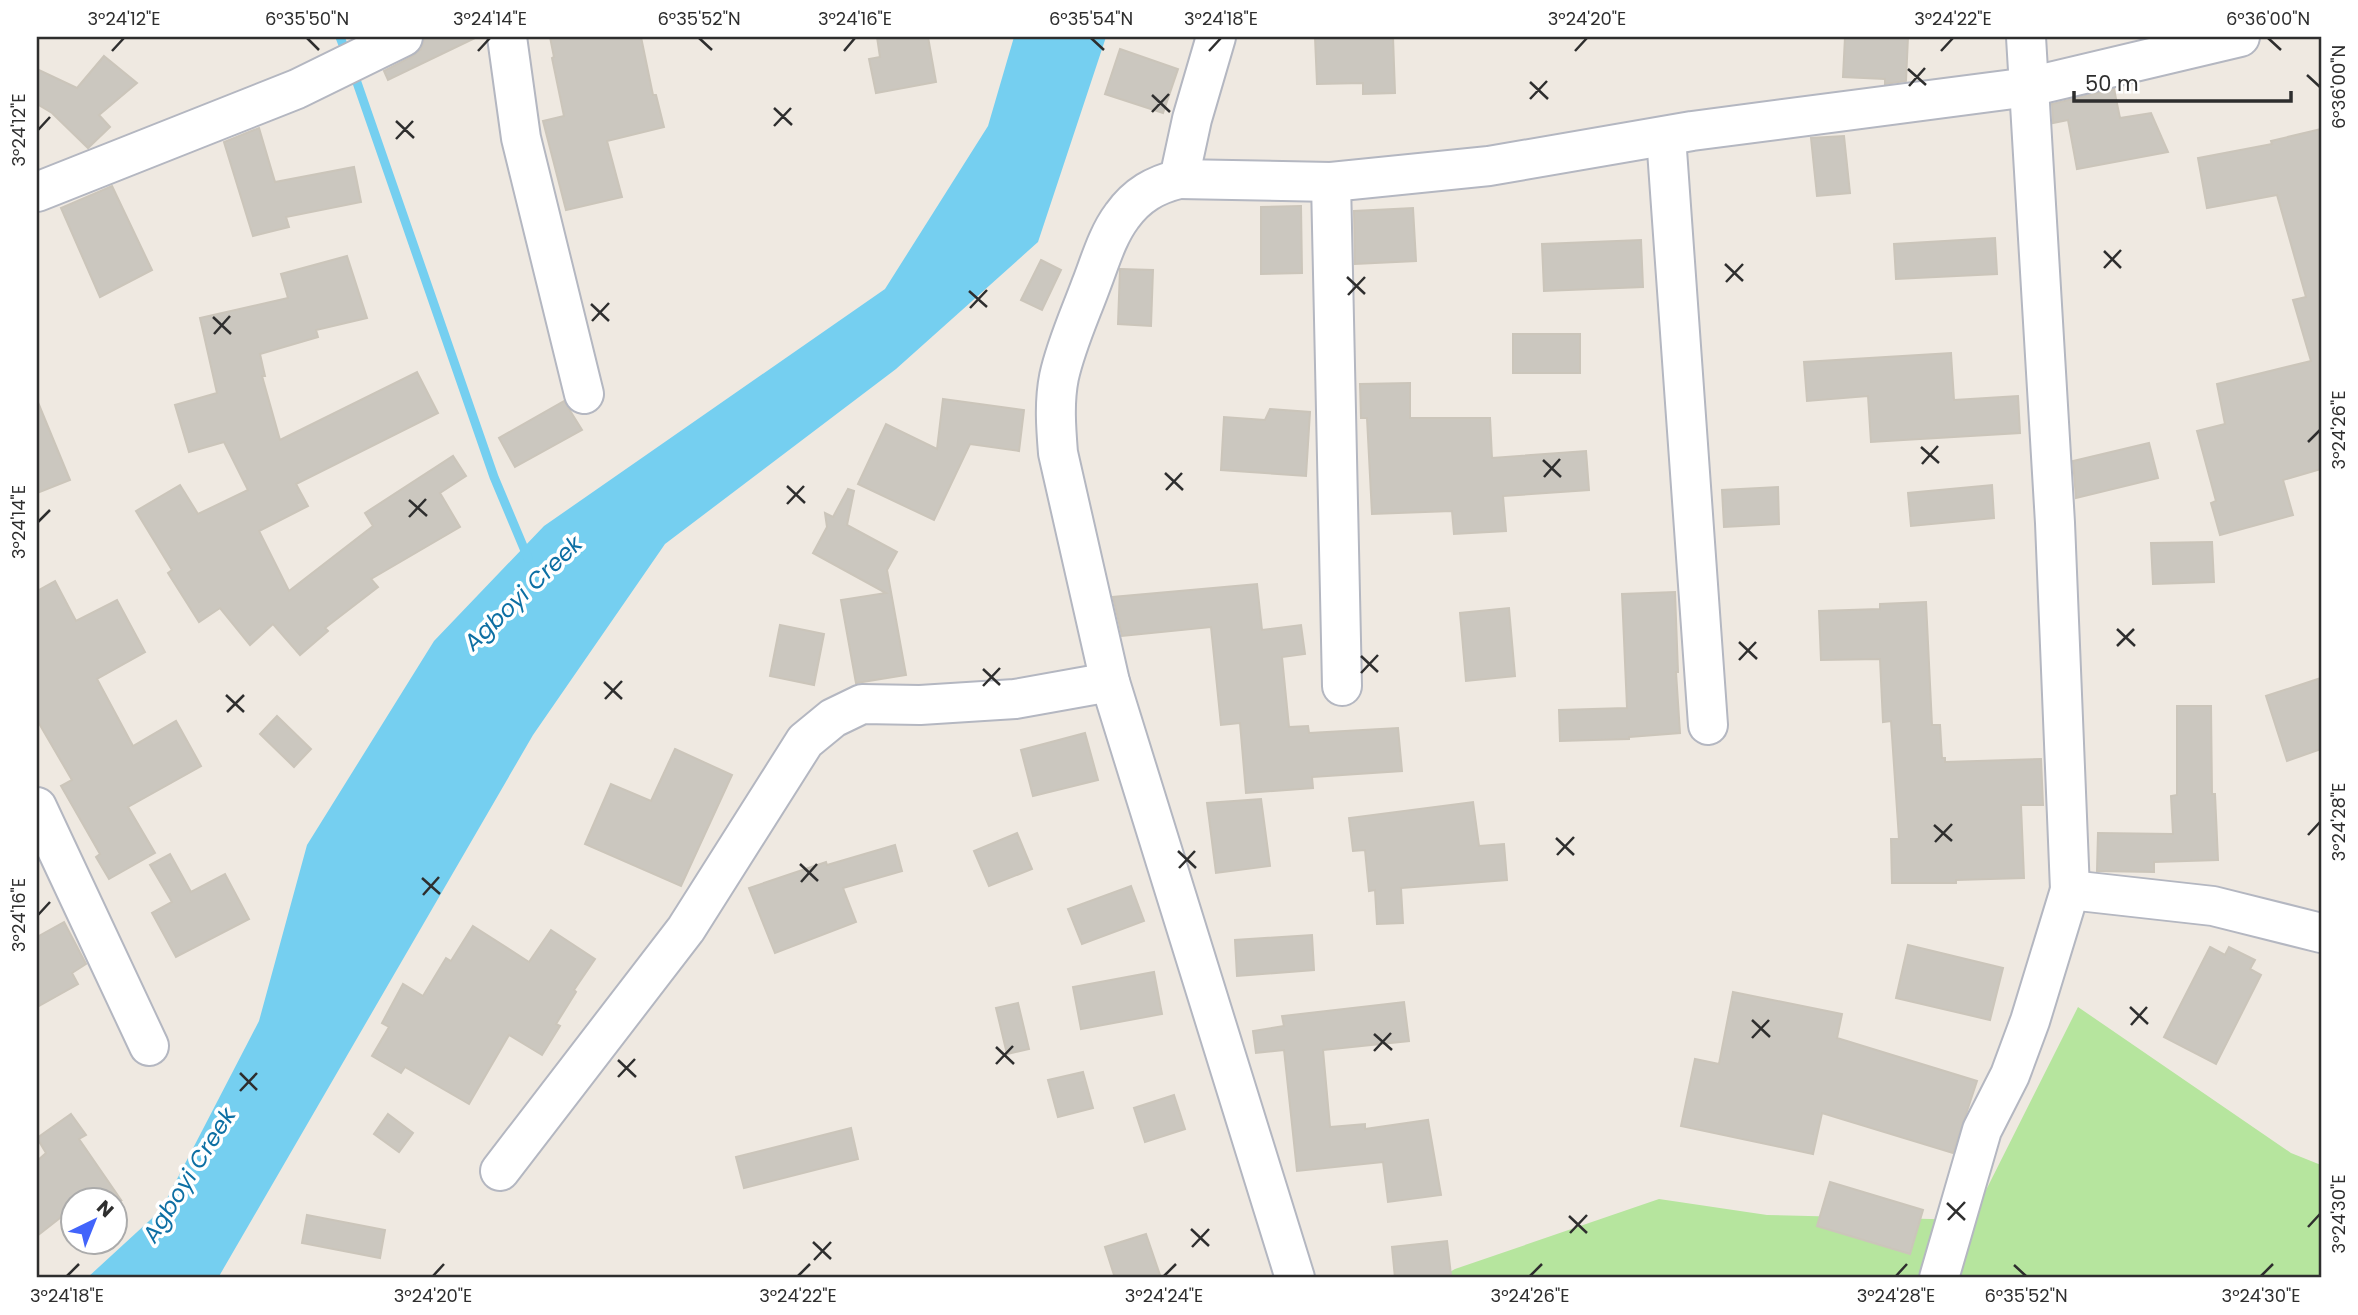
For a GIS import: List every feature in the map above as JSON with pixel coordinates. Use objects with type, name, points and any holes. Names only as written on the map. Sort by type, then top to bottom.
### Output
[{"type":"street","points":[[37,192],[298,89],[403,37]]},
{"type":"street","points":[[507,37],[521,138],[584,394]]},
{"type":"street","points":[[1179,179],[1192,119],[1216,37]]},
{"type":"street","points":[[1939,1278],[1982,1130],[2010,1075],[2030,1021],[2070,890],[2055,523],[2026,37]]},
{"type":"street","points":[[1295,1278],[1110,682],[1058,453],[1056,416],[1059,378],[1070,340],[1109,237],[1122,215],[1157,184],[1179,179],[1331,182],[1489,166],[1666,136],[2029,87],[2241,37]]},
{"type":"street","points":[[1666,136],[1708,725]]},
{"type":"street","points":[[1331,182],[1342,686]]},
{"type":"street","points":[[500,1171],[686,929],[805,741],[833,718],[862,704],[920,705],[1015,699],[1110,682]]},
{"type":"street","points":[[37,807],[149,1046]]},
{"type":"street","points":[[2070,890],[2213,906],[2321,933]]},
{"type":"green space","points":[[2078,1007],[2291,1153],[2321,1165],[2321,1278],[1439,1278],[1455,1269],[1659,1199],[1767,1215],[1971,1220]]},
{"type":"water","name":"Agboyi Creek","points":[[1014,37],[1106,37],[1038,242],[896,369],[665,544],[533,735],[218,1278],[87,1278],[111,1256],[130,1256],[130,1238],[161,1210],[259,1021],[307,845],[434,641],[544,526],[885,289],[988,126]]},
{"type":"building","points":[[425,37],[477,37],[388,80],[384,71],[413,56],[421,49]]},
{"type":"building","points":[[550,37],[641,37],[653,95],[656,95],[664,127],[607,141],[622,197],[566,210],[543,121],[564,116]]},
{"type":"building","points":[[877,37],[928,37],[936,82],[876,93],[869,59],[880,57]]},
{"type":"building","points":[[1315,37],[1393,37],[1395,93],[1363,94],[1363,83],[1317,84]]},
{"type":"building","points":[[1845,37],[1908,37],[1906,81],[1885,84],[1885,79],[1843,77]]},
{"type":"building","points":[[1120,49],[1178,69],[1163,113],[1105,94]]},
{"type":"building","points":[[104,56],[137,83],[99,115],[110,127],[88,148],[52,113],[37,104],[37,69],[77,88]]},
{"type":"building","points":[[2114,89],[2120,118],[2151,113],[2168,152],[2077,169],[2068,120],[2053,123],[2052,104]]},
{"type":"building","points":[[259,128],[275,182],[354,167],[361,202],[286,217],[289,227],[253,236],[224,142]]},
{"type":"building","points":[[2321,129],[2321,469],[2283,480],[2293,515],[2220,535],[2211,503],[2216,501],[2197,431],[2225,424],[2217,384],[2311,361],[2293,300],[2306,297],[2277,195],[2207,208],[2198,158],[2272,144],[2271,141]]},
{"type":"building","points":[[1844,136],[1850,193],[1817,196],[1811,138]]},
{"type":"building","points":[[112,186],[152,270],[100,297],[61,208]]},
{"type":"building","points":[[1301,206],[1302,273],[1261,274],[1261,207]]},
{"type":"building","points":[[1413,208],[1416,261],[1355,264],[1354,211]]},
{"type":"building","points":[[1995,238],[1997,274],[1896,279],[1894,244]]},
{"type":"building","points":[[1641,240],[1643,287],[1544,291],[1542,244]]},
{"type":"building","points":[[347,256],[367,318],[316,330],[318,337],[260,354],[265,376],[262,376],[280,440],[417,372],[438,413],[296,484],[308,506],[259,531],[289,591],[373,526],[365,513],[453,456],[466,476],[440,493],[460,527],[371,579],[378,587],[325,628],[328,631],[300,655],[273,624],[250,645],[220,608],[199,622],[168,573],[172,570],[136,511],[180,485],[198,514],[248,490],[224,442],[189,452],[175,405],[217,393],[200,318],[288,298],[281,274]]},
{"type":"building","points":[[1041,260],[1061,270],[1042,310],[1021,300]]},
{"type":"building","points":[[1120,269],[1153,270],[1151,326],[1118,324]]},
{"type":"building","points":[[1513,334],[1580,334],[1580,373],[1513,373]]},
{"type":"building","points":[[1951,353],[1954,400],[2018,396],[2020,433],[1871,442],[1868,396],[1807,401],[1804,362]]},
{"type":"building","points":[[1410,383],[1410,418],[1490,418],[1492,458],[1586,451],[1589,490],[1503,496],[1506,531],[1454,534],[1452,511],[1372,514],[1367,418],[1361,418],[1360,384]]},
{"type":"building","points":[[943,399],[1024,410],[1019,451],[970,444],[934,520],[858,484],[886,424],[937,449]]},
{"type":"building","points":[[37,400],[70,480],[37,493]]},
{"type":"building","points":[[564,401],[582,430],[515,467],[499,438]]},
{"type":"building","points":[[1270,409],[1310,412],[1306,476],[1221,470],[1224,417],[1265,420]]},
{"type":"building","points":[[2149,443],[2158,478],[2076,498],[2073,461]]},
{"type":"building","points":[[1992,485],[1994,518],[1911,526],[1908,493]]},
{"type":"building","points":[[1778,487],[1779,524],[1724,527],[1722,490]]},
{"type":"building","points":[[848,489],[854,491],[847,525],[897,552],[887,570],[906,675],[856,683],[841,600],[886,593],[813,553],[827,527],[825,513],[833,517]]},
{"type":"building","points":[[2212,542],[2214,582],[2153,584],[2151,543]]},
{"type":"building","points":[[55,581],[76,621],[117,600],[145,652],[97,679],[133,746],[176,721],[201,766],[128,807],[155,853],[109,879],[96,857],[100,854],[61,786],[72,780],[37,720],[37,591]]},
{"type":"building","points":[[1257,584],[1262,630],[1301,625],[1305,654],[1282,657],[1289,727],[1308,726],[1309,733],[1398,728],[1402,771],[1312,777],[1313,788],[1246,793],[1240,723],[1221,725],[1211,627],[1122,636],[1113,597]]},
{"type":"building","points":[[1675,592],[1680,733],[1629,739],[1560,741],[1559,710],[1627,708],[1622,594]]},
{"type":"building","points":[[1926,602],[1932,725],[1940,725],[1942,758],[1945,758],[1945,762],[2041,759],[2043,805],[2021,805],[2024,878],[1956,880],[1956,883],[1892,883],[1891,839],[1899,839],[1891,721],[1883,722],[1880,659],[1821,660],[1819,611],[1880,609],[1880,604]]},
{"type":"building","points":[[1509,608],[1515,676],[1466,681],[1460,613]]},
{"type":"building","points":[[780,625],[824,634],[814,685],[770,676]]},
{"type":"building","points":[[2321,678],[2321,749],[2287,761],[2266,696]]},
{"type":"building","points":[[2177,706],[2211,706],[2212,794],[2215,794],[2218,860],[2154,862],[2154,872],[2097,871],[2098,833],[2173,834],[2171,796],[2177,795]]},
{"type":"building","points":[[277,716],[311,749],[294,767],[260,734]]},
{"type":"building","points":[[1085,733],[1098,780],[1033,796],[1021,750]]},
{"type":"building","points":[[675,749],[732,775],[681,886],[585,844],[611,784],[651,801]]},
{"type":"building","points":[[1261,799],[1270,866],[1216,873],[1207,803]]},
{"type":"building","points":[[1473,802],[1479,846],[1504,844],[1507,880],[1401,888],[1403,923],[1377,924],[1375,890],[1369,891],[1365,850],[1353,851],[1349,818]]},
{"type":"building","points":[[1017,833],[1032,869],[989,886],[974,851]]},
{"type":"building","points":[[895,845],[902,871],[843,888],[856,922],[775,953],[749,888],[826,862],[827,865]]},
{"type":"building","points":[[170,854],[191,892],[225,874],[249,919],[176,957],[152,913],[172,902],[150,865]]},
{"type":"building","points":[[1131,886],[1144,921],[1082,944],[1068,909]]},
{"type":"building","points":[[64,922],[86,964],[72,973],[78,984],[37,1007],[37,937]]},
{"type":"building","points":[[473,926],[529,962],[551,930],[595,959],[574,990],[576,992],[556,1024],[560,1026],[542,1055],[509,1035],[469,1104],[405,1067],[401,1073],[372,1056],[389,1027],[382,1023],[403,984],[423,996],[446,958],[451,961]]},
{"type":"building","points":[[1312,935],[1314,970],[1237,976],[1235,940]]},
{"type":"building","points":[[1908,945],[2003,968],[1990,1020],[1896,998]]},
{"type":"building","points":[[2210,947],[2225,955],[2229,947],[2255,960],[2250,969],[2261,975],[2216,1064],[2164,1037]]},
{"type":"building","points":[[1154,972],[1162,1014],[1081,1029],[1073,987]]},
{"type":"building","points":[[1733,992],[1842,1014],[1837,1038],[1977,1081],[1953,1153],[1822,1113],[1813,1154],[1681,1126],[1695,1059],[1719,1064]]},
{"type":"building","points":[[1404,1002],[1409,1041],[1323,1050],[1330,1127],[1365,1124],[1365,1129],[1428,1120],[1441,1195],[1388,1202],[1383,1162],[1297,1171],[1284,1050],[1256,1053],[1253,1031],[1284,1026],[1282,1016]]},
{"type":"building","points":[[1018,1003],[1029,1049],[1007,1054],[996,1008]]},
{"type":"building","points":[[1083,1072],[1093,1108],[1058,1117],[1048,1080]]},
{"type":"building","points":[[1174,1095],[1185,1129],[1145,1142],[1134,1108]]},
{"type":"building","points":[[71,1114],[86,1135],[79,1139],[111,1186],[60,1186],[60,1218],[37,1236],[37,1161],[46,1153],[37,1138]]},
{"type":"building","points":[[388,1114],[413,1133],[399,1152],[374,1134]]},
{"type":"building","points":[[851,1128],[858,1159],[744,1188],[736,1157]]},
{"type":"building","points":[[1830,1182],[1923,1210],[1910,1254],[1817,1226]]},
{"type":"building","points":[[307,1215],[385,1230],[380,1258],[302,1243]]},
{"type":"building","points":[[1146,1234],[1161,1278],[1115,1278],[1105,1247]]},
{"type":"building","points":[[1447,1241],[1451,1275],[1395,1278],[1392,1247]]},
{"type":"waterway","points":[[340,37],[347,55]]},
{"type":"waterway","name":"Agboyi Creek","points":[[353,71],[494,477],[528,558]]}]
